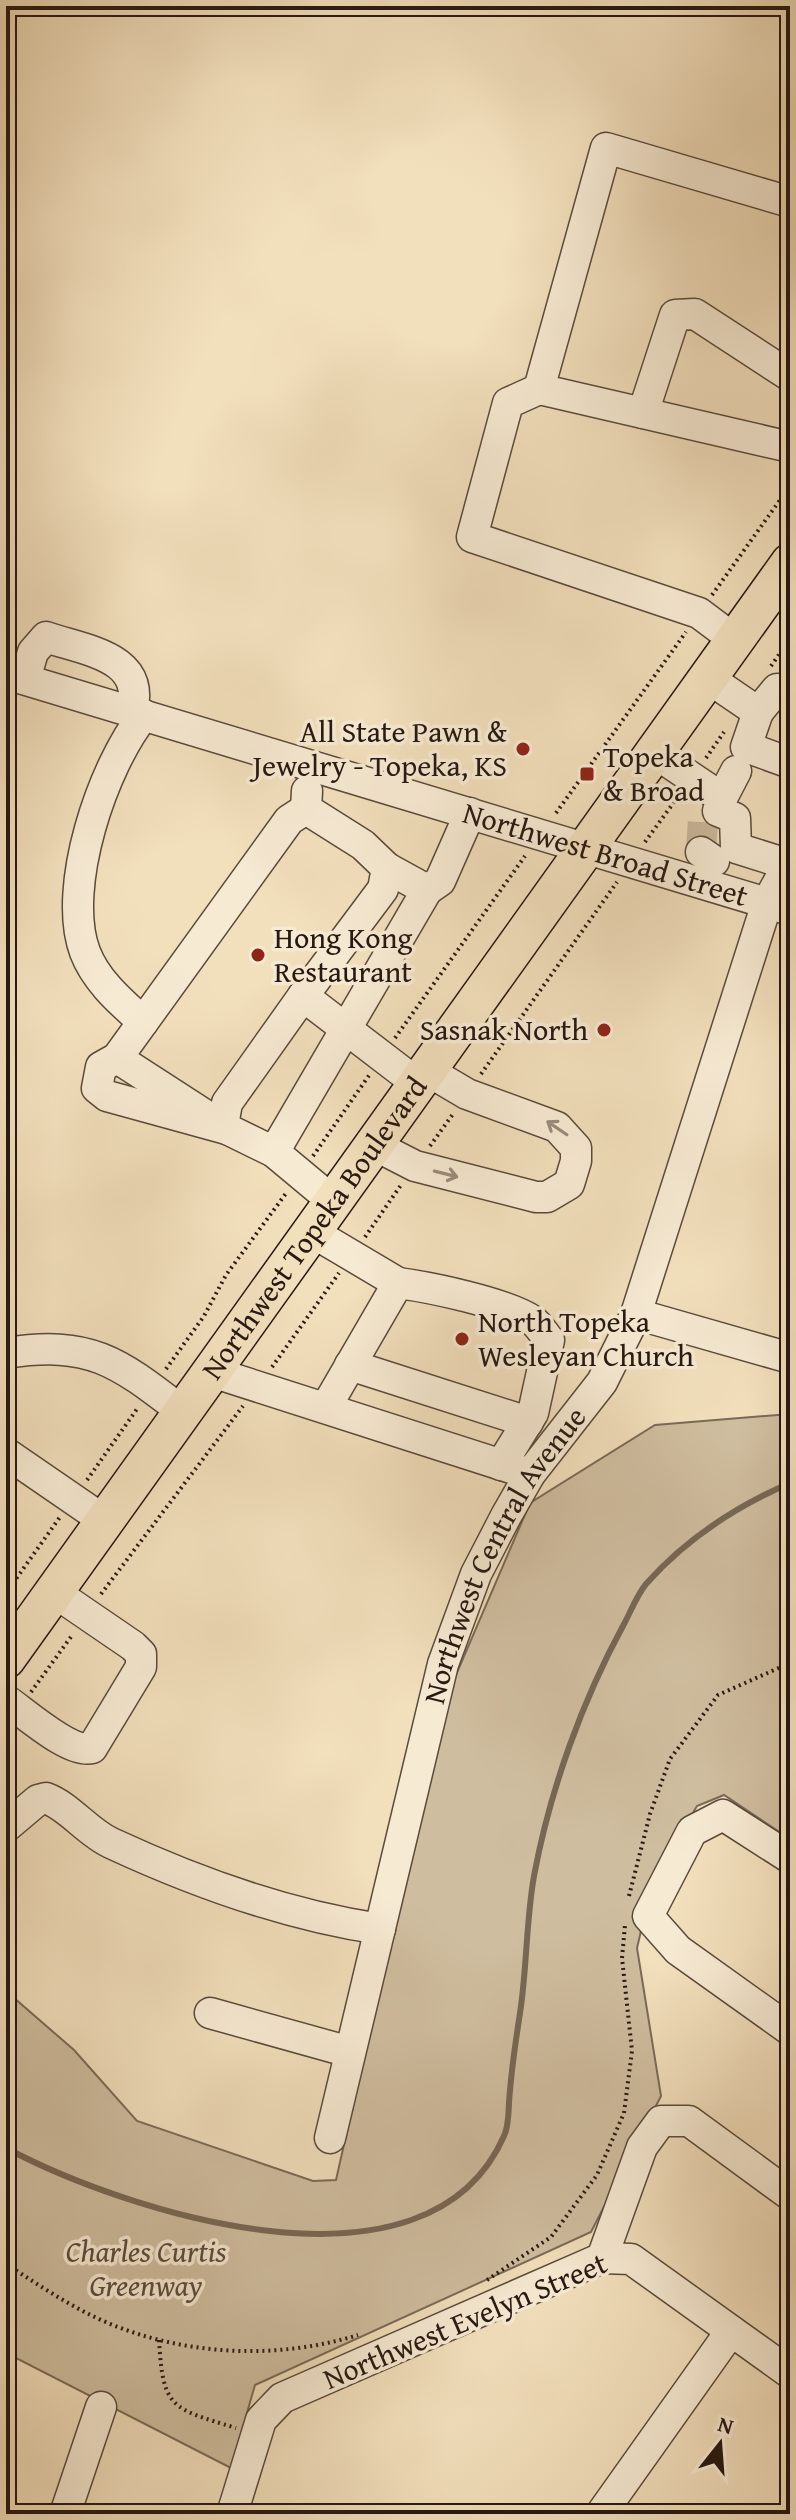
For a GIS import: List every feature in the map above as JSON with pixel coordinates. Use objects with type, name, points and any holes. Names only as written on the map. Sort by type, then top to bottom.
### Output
[{"type":"main road","name":"Northwest Topeka Boulevard","points":[[6,1659],[790,563]]},
{"type":"street","points":[[539,389],[606,148],[790,202]]},
{"type":"street","points":[[643,413],[675,315],[695,314],[790,376]]},
{"type":"street","points":[[735,640],[699,613],[472,537],[508,403],[539,389],[790,447]]},
{"type":"street","points":[[15,676],[46,637],[115,661],[131,674],[137,693],[138,713],[123,743],[97,813],[84,861],[79,908],[85,951],[95,971],[143,1022]]},
{"type":"street","name":"Northwest Broad Street","points":[[15,676],[587,848],[715,860],[778,906]]},
{"type":"street","points":[[708,678],[758,712]]},
{"type":"street","points":[[715,812],[741,759],[758,712],[777,689],[790,694]]},
{"type":"street","points":[[655,753],[715,812],[735,818],[715,860],[788,862]]},
{"type":"street","points":[[741,759],[790,763]]},
{"type":"street","points":[[306,809],[308,765]]},
{"type":"street","points":[[212,1372],[515,1469],[546,1364],[549,1340],[534,1322],[424,1286],[398,1283],[323,1217],[274,1152],[227,1129],[107,1096],[97,1088],[101,1067],[117,1058],[289,820],[306,809]]},
{"type":"street","points":[[306,809],[363,845],[387,868],[427,890]]},
{"type":"street","points":[[274,1152],[427,890],[440,881],[470,813]]},
{"type":"street","name":"Northwest Central Avenue","points":[[330,2138],[458,1617],[515,1469],[602,1382],[636,1314],[778,906],[788,862]]},
{"type":"street","points":[[227,1129],[224,1120],[227,1103],[383,889],[387,868]]},
{"type":"street","points":[[303,996],[423,1078],[557,1127],[576,1148],[576,1161],[569,1184],[547,1197],[536,1197],[415,1166],[374,1145]]},
{"type":"street","points":[[326,1407],[398,1283]]},
{"type":"street","points":[[636,1314],[790,1358]]},
{"type":"street","points":[[6,1353],[36,1348],[96,1354],[183,1412]]},
{"type":"street","points":[[350,1365],[528,1422]]},
{"type":"street","points":[[6,1453],[105,1521]]},
{"type":"street","points":[[6,1700],[67,1744],[84,1750],[92,1748],[141,1667],[141,1654],[133,1646],[54,1592]]},
{"type":"street","points":[[6,1827],[38,1800],[46,1798],[108,1842],[252,1901],[291,1913],[380,1929]]},
{"type":"street","points":[[790,1858],[723,1815],[692,1831],[648,1916],[678,1950],[790,2030]]},
{"type":"street","points":[[210,2013],[350,2052]]},
{"type":"street","points":[[602,2258],[642,2147],[661,2121],[689,2121],[790,2195]]},
{"type":"street","name":"Northwest Evelyn Street","points":[[232,2514],[266,2411],[282,2398],[602,2258],[617,2256],[631,2259],[790,2373]]},
{"type":"street","points":[[601,2514],[731,2331]]},
{"type":"street","points":[[65,2514],[101,2407]]},
{"type":"path","points":[[627,1902],[650,1814],[670,1759],[718,1695],[790,1663]]},
{"type":"path","points":[[480,2284],[551,2237],[597,2175],[624,2113],[632,2051],[622,1958],[626,1916]]},
{"type":"path","points":[[6,2264],[73,2306],[117,2327],[207,2350],[298,2348],[370,2331]]},
{"type":"path","points":[[159,2340],[162,2384],[179,2408],[257,2434]]},
{"type":"green space","name":"Charles Curtis Greenway","points":[[790,1414],[790,1839],[724,1795],[697,1806],[653,1880],[637,1948],[661,2096],[591,2232],[255,2385],[231,2468],[6,2353],[6,1991],[74,2050],[137,2121],[313,2181],[336,2180],[443,1705],[530,1503],[655,1425]]},
{"type":"waterway","points":[[6,2148],[59,2173],[125,2198],[197,2218],[272,2231],[345,2233],[411,2220],[466,2189],[506,2131],[534,1876],[558,1779],[594,1684],[640,1593],[661,1568],[713,1526],[751,1502],[790,1483]]},
{"type":"tunnel","points":[[701,852],[703,819]]},
{"type":"place","name":"All State Pawn & Jewelry - Topeka, KS","points":[[523,749]]},
{"type":"place","name":"Topeka & Broad","points":[[587,774]]},
{"type":"place","name":"Hong Kong Restaurant","points":[[258,955]]},
{"type":"place","name":"Sasnak North","points":[[604,1030]]},
{"type":"place","name":"North Topeka Wesleyan Church","points":[[462,1339]]}]
